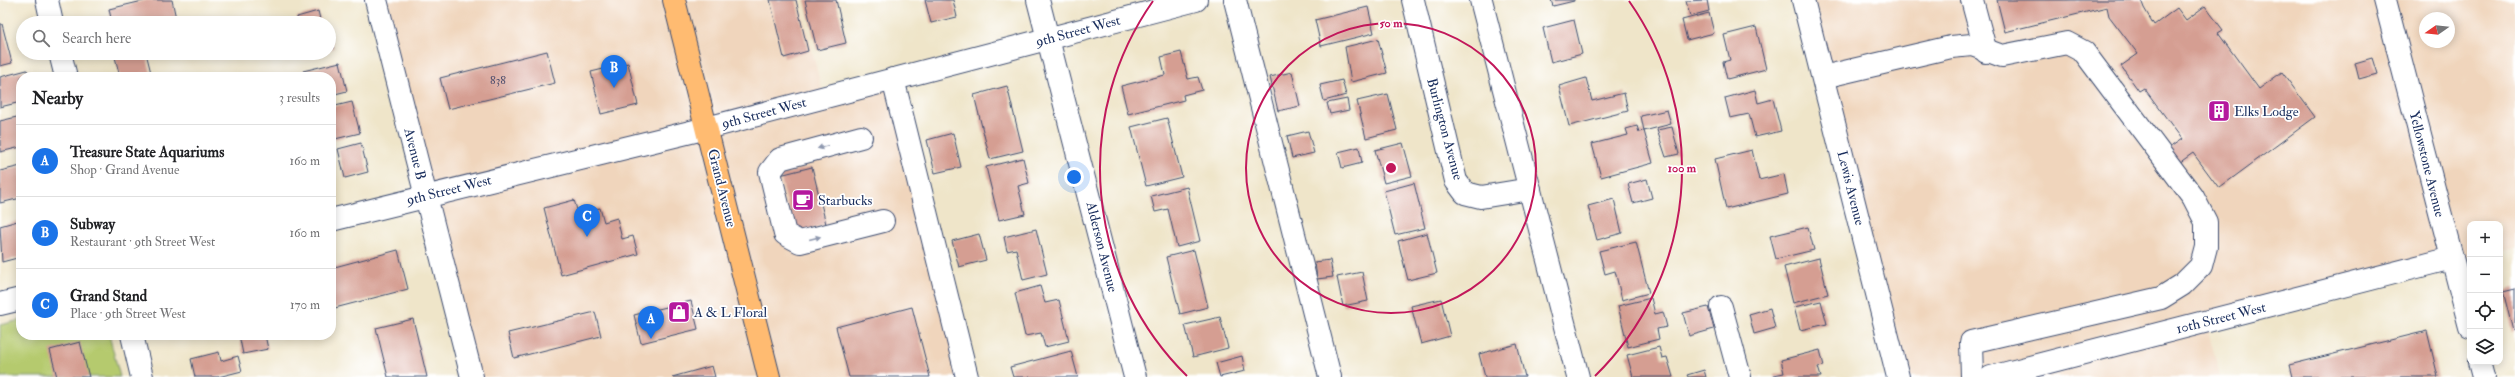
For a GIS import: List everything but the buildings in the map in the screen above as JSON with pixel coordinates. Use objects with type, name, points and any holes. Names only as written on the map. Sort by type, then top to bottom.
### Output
[{"type":"main road","name":"Grand Avenue","points":[[674,0],[769,377]]},
{"type":"street","points":[[47,0],[50,16]]},
{"type":"street","name":"Avenue B","points":[[376,0],[472,377]]},
{"type":"street","name":"Alderson Avenue","points":[[1038,0],[1135,377]]},
{"type":"street","name":"9th Street West","points":[[336,219],[706,128],[1196,0]]},
{"type":"street","points":[[1235,0],[1330,377]]},
{"type":"street","name":"Burlington Avenue","points":[[1413,0],[1456,181],[1465,192],[1481,197],[1530,189]]},
{"type":"street","points":[[1481,0],[1578,377]]},
{"type":"street","name":"Lewis Avenue","points":[[1803,0],[1898,377]]},
{"type":"street","points":[[1972,0],[1986,52]]},
{"type":"street","name":"Yellowstone Avenue","points":[[2385,0],[2467,316]]},
{"type":"street","points":[[1823,77],[1951,47],[1972,45],[1986,52],[2002,56],[2067,43],[2084,52],[2193,196],[2206,222],[2206,247],[2201,266],[2182,285],[2161,298],[1971,342],[1972,377]]},
{"type":"street","points":[[62,60],[65,72]]},
{"type":"street","points":[[893,79],[968,377]]},
{"type":"street","points":[[861,137],[780,159],[770,172],[785,234],[800,242],[883,221]]},
{"type":"street","name":"10th Street West","points":[[1991,377],[2452,258]]},
{"type":"street","points":[[0,304],[16,300]]},
{"type":"street","points":[[1721,307],[1740,377]]},
{"type":"street","points":[[133,340],[142,377]]},
{"type":"street","points":[[2480,365],[2483,377]]},
{"type":"shaded area","points":[[376,0],[799,0],[824,97],[893,79],[968,377],[472,377]]},
{"type":"shaded area","points":[[1803,0],[2515,0],[2515,248],[2503,250],[2503,221],[2467,221],[2467,256],[2206,322],[2220,377],[1898,377]]},
{"type":"green space","points":[[16,321],[16,340],[110,340],[120,377],[0,377],[0,325]]},
{"type":"place","name":"Subway","points":[[614,88]]},
{"type":"place","name":"Elks Lodge","points":[[2219,111]]},
{"type":"place","name":"Starbucks","points":[[803,200]]},
{"type":"place","name":"Grand Stand","points":[[587,237]]},
{"type":"place","name":"A & L Floral","points":[[679,312]]},
{"type":"place","name":"Treasure State Aquariums","points":[[651,339]]}]
